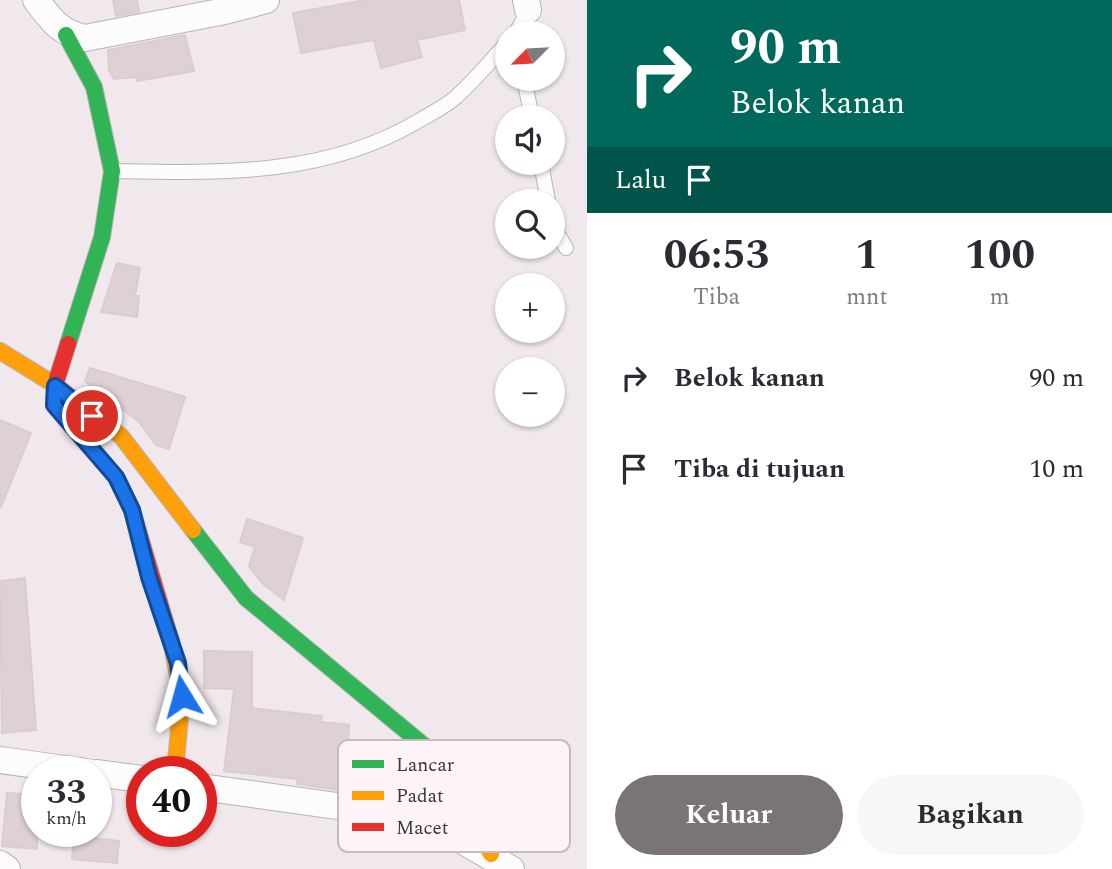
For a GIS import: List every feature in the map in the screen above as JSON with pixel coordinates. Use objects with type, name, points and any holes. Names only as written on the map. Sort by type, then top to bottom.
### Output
[{"type":"street","points":[[36,0],[52,22],[66,34],[94,87],[112,172],[102,237],[55,386],[54,405],[116,477],[132,510],[149,577],[178,663],[182,696],[177,756]]},
{"type":"street","points":[[66,34],[85,38],[225,11],[267,0]]},
{"type":"street","points":[[0,351],[55,386],[121,436],[246,598],[420,740]]},
{"type":"street","points":[[0,760],[21,763]]},
{"type":"street","points":[[217,789],[338,806]]},
{"type":"street","points":[[483,852],[501,862]]},
{"type":"street","points":[[0,864],[7,869]]},
{"type":"lane","points":[[522,21],[530,3]]},
{"type":"lane","points":[[112,172],[232,173],[296,166],[351,152],[401,131],[455,99],[495,56]]},
{"type":"building","points":[[113,0],[137,0],[139,12],[116,16]]},
{"type":"building","points":[[365,0],[459,0],[465,30],[417,40],[422,57],[381,68],[374,40],[301,53],[293,13]]},
{"type":"building","points":[[185,35],[194,71],[137,81],[137,77],[114,79],[109,70],[108,50]]},
{"type":"building","points":[[117,263],[140,268],[135,296],[139,296],[137,317],[101,312]]},
{"type":"building","points":[[90,368],[185,397],[169,449],[156,445],[139,422],[85,381]]},
{"type":"building","points":[[0,420],[31,433],[1,507],[0,507]]},
{"type":"building","points":[[247,519],[303,538],[284,600],[262,583],[249,566],[255,547],[240,542]]},
{"type":"building","points":[[25,578],[36,730],[2,733],[0,581]]},
{"type":"building","points":[[204,651],[252,652],[252,708],[322,716],[321,722],[349,725],[348,740],[338,740],[338,790],[297,784],[297,779],[224,771],[234,689],[204,688]]},
{"type":"building","points":[[7,793],[21,794],[21,847],[37,849],[2,846]]},
{"type":"building","points":[[112,840],[119,841],[117,863],[72,859],[73,847],[112,847]]},
{"type":"traffic: fast","points":[[66,35],[94,87],[112,171],[102,237],[68,344]]},
{"type":"traffic: fast","points":[[193,530],[246,598],[417,740]]},
{"type":"traffic: slow","points":[[0,351],[55,385],[121,436],[193,530]]},
{"type":"traffic: slow","points":[[171,641],[182,696],[176,756]]},
{"type":"traffic: jam","points":[[68,344],[55,385],[54,405],[116,477],[132,510],[171,641]]},
{"type":"route","points":[[92,416],[55,386],[54,405],[96,450],[116,477],[132,510],[149,577],[178,663],[182,696]]}]
